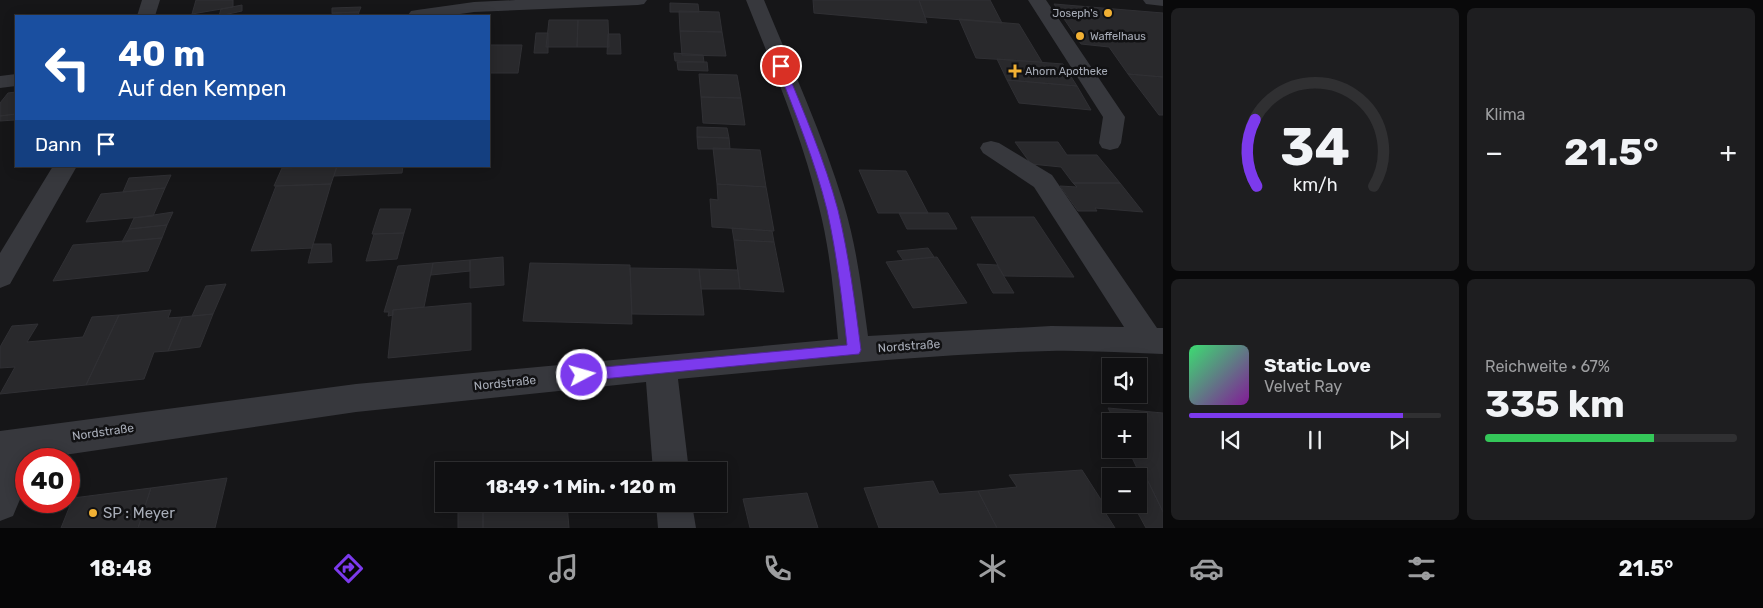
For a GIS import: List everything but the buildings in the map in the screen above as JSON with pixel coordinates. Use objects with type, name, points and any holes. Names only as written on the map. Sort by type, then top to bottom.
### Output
[{"type":"street","points":[[146,15],[151,0]]},
{"type":"street","points":[[423,15],[474,7],[638,0]]},
{"type":"street","points":[[755,0],[809,139],[832,208],[845,270],[854,350]]},
{"type":"street","points":[[1037,0],[1114,117],[1110,143]]},
{"type":"street","points":[[1152,0],[1163,1]]},
{"type":"street","points":[[0,82],[15,80]]},
{"type":"street","points":[[991,148],[1043,181],[1156,340]]},
{"type":"street","points":[[0,277],[64,167]]},
{"type":"street","name":"Nordstraße","points":[[13,445],[356,398],[661,367],[854,350],[1024,339],[1156,340]]},
{"type":"street","points":[[661,367],[670,462]]},
{"type":"street","points":[[0,503],[13,445]]},
{"type":"street","points":[[675,512],[677,528]]},
{"type":"place","name":"Joseph's","points":[[1108,13]]},
{"type":"place","name":"Waffelhaus","points":[[1080,36]]},
{"type":"place","name":"Ahorn Apotheke","points":[[1015,71]]},
{"type":"place","name":"SP : Meyer","points":[[93,513]]},
{"type":"route","points":[[582,375],[854,350],[845,270],[832,208],[821,172],[781,66]]}]
